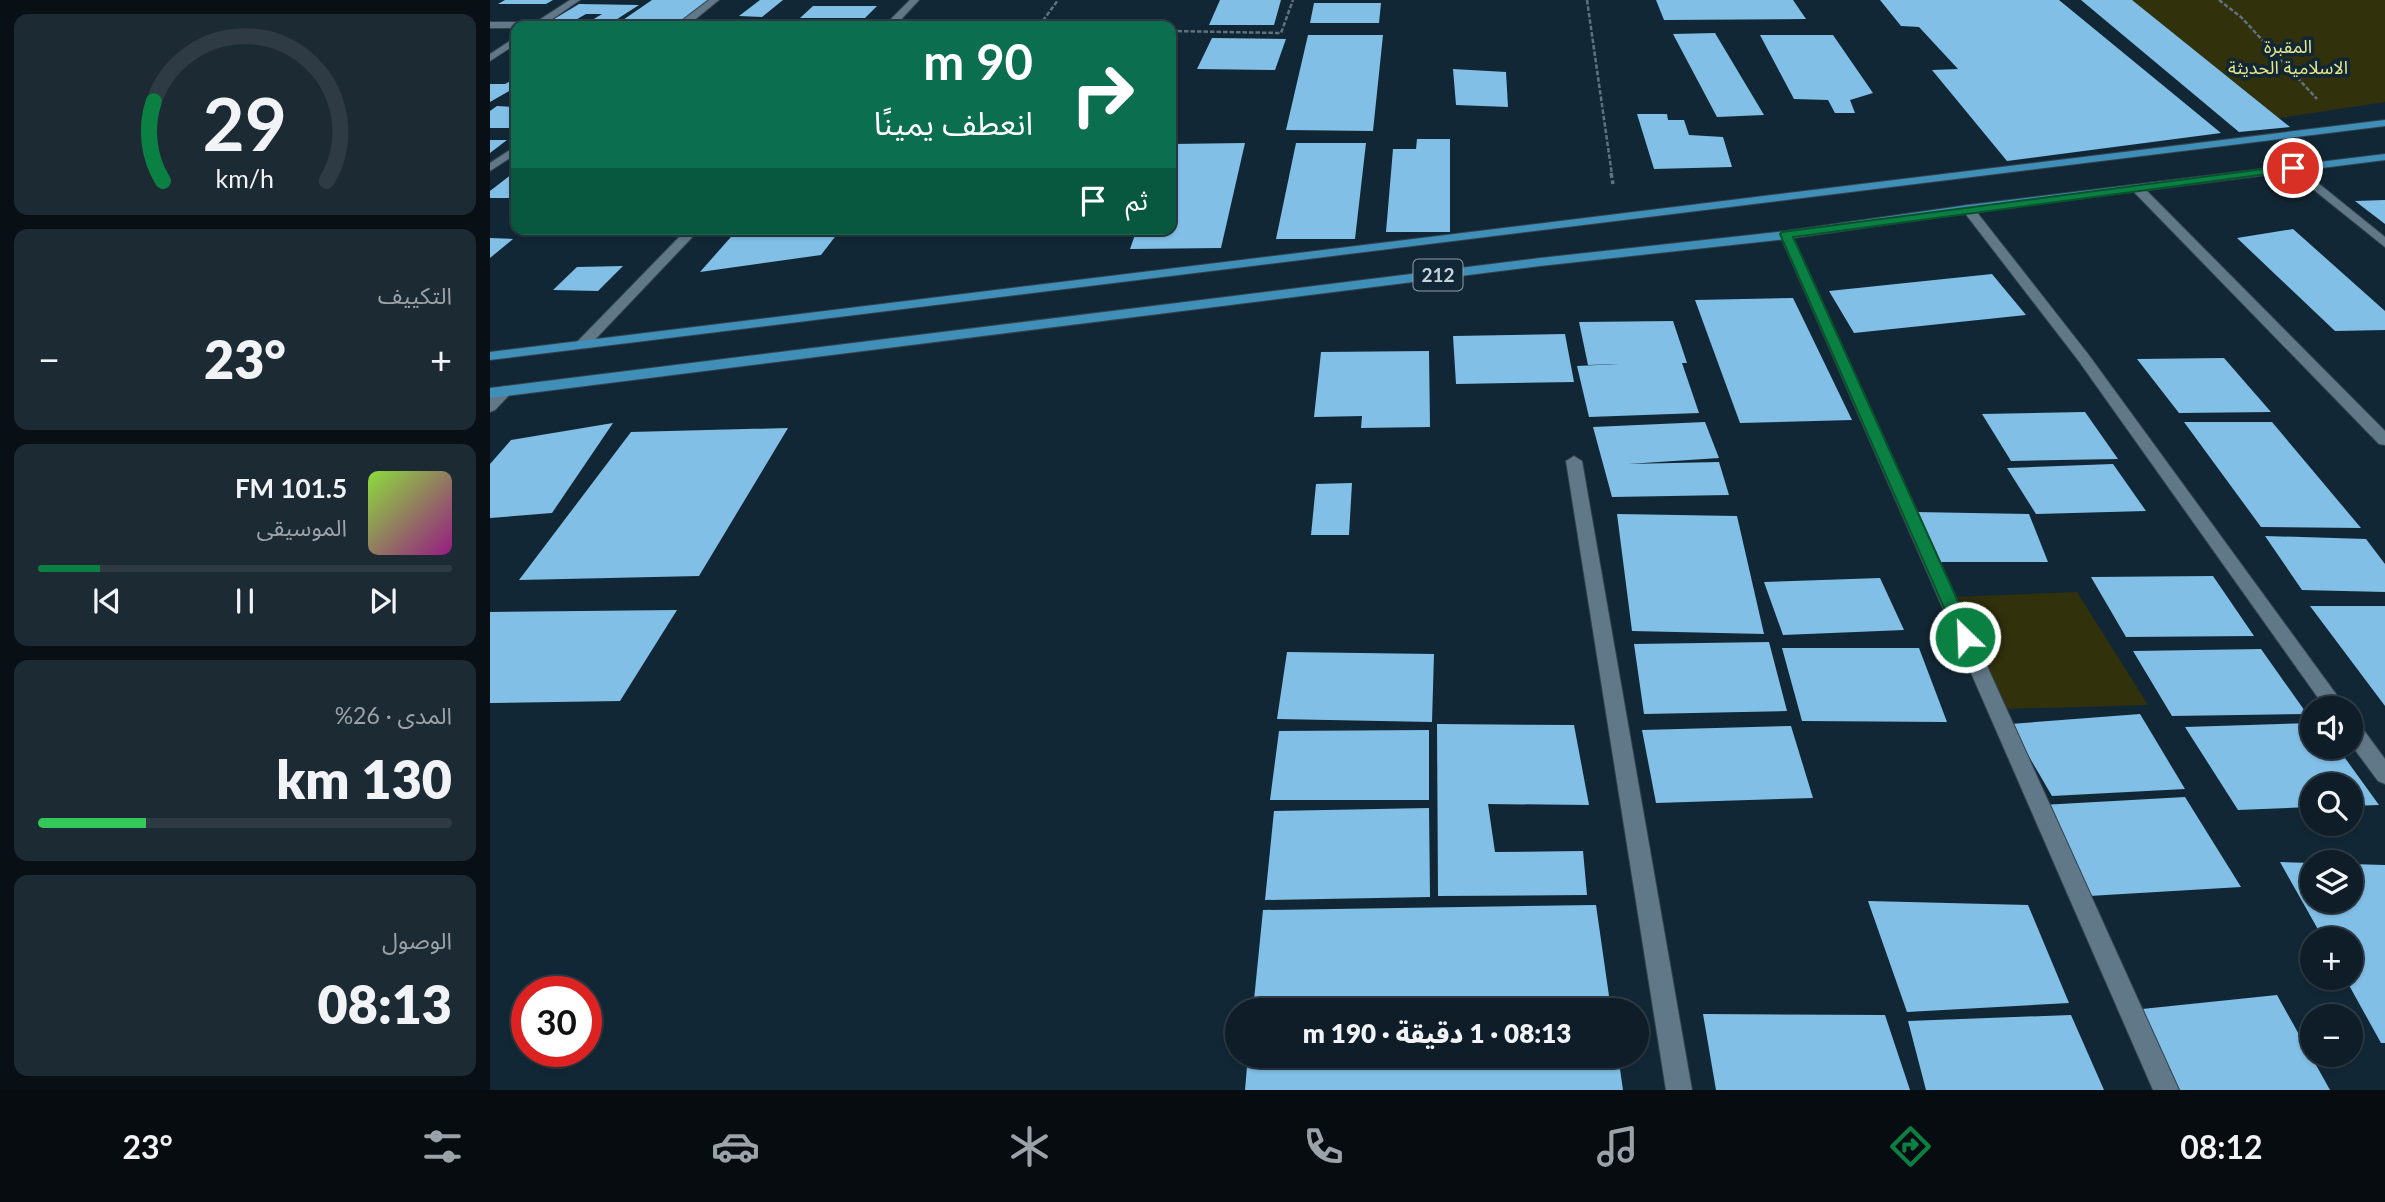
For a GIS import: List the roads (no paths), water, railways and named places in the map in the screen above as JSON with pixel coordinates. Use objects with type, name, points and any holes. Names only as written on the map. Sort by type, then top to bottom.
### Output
[{"type":"main road","name":"212","points":[[490,356],[2385,123]]},
{"type":"main road","name":"212","points":[[497,392],[1786,234],[2385,157]]},
{"type":"street","points":[[544,21],[576,0]]},
{"type":"street","points":[[688,21],[715,0]]},
{"type":"street","points":[[896,21],[915,0]]},
{"type":"street","points":[[490,25],[511,25]]},
{"type":"street","points":[[490,58],[511,43]]},
{"type":"street","points":[[490,168],[511,153]]},
{"type":"street","points":[[2293,168],[2385,243]]},
{"type":"street","points":[[2137,188],[2385,440]]},
{"type":"street","points":[[1968,209],[2083,357],[2328,696]]},
{"type":"street","points":[[1786,234],[2166,1090]]},
{"type":"street","points":[[582,345],[688,235]]},
{"type":"street","points":[[490,407],[497,392]]},
{"type":"street","points":[[1574,461],[1679,1090]]},
{"type":"street","points":[[2363,745],[2385,775]]},
{"type":"park label","name":"المقبرة الاسلامية الحديثة","points":[[2288,57]]}]
